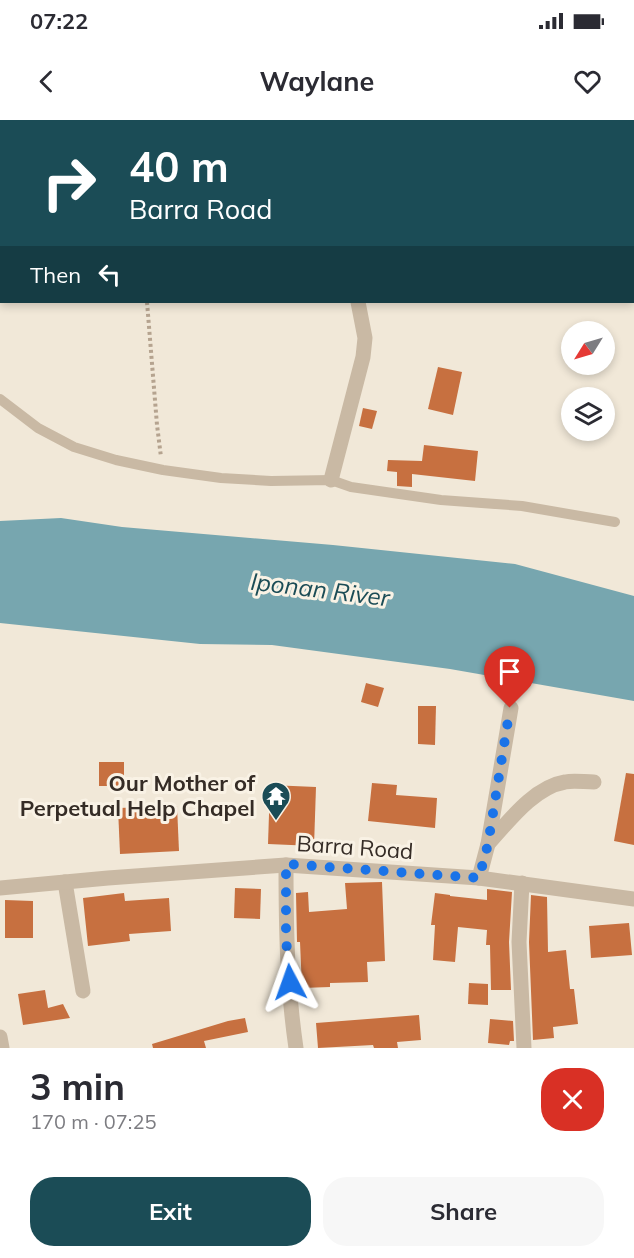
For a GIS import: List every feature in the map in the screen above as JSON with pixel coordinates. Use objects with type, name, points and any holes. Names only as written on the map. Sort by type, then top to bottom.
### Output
[{"type":"street","points":[[331,480],[363,357],[365,338],[358,303]]},
{"type":"street","points":[[479,878],[488,844],[510,708]]},
{"type":"street","points":[[488,844],[521,808],[549,786],[566,782],[594,782]]},
{"type":"street","points":[[286,864],[286,939],[296,1048]]},
{"type":"street","name":"Barra Road","points":[[0,888],[286,864],[479,878],[634,899]]},
{"type":"street","points":[[65,882],[83,991]]},
{"type":"street","points":[[522,883],[519,942],[524,1048]]},
{"type":"street","points":[[0,1037],[2,1048]]},
{"type":"lane","points":[[0,399],[38,428],[74,447],[116,460],[163,470],[221,478],[331,480],[351,487],[441,500],[522,506],[615,522]]},
{"type":"path","points":[[147,303],[163,470]]},
{"type":"water","name":"Iponan River","points":[[61,518],[122,527],[333,545],[515,564],[634,596],[634,701],[450,669],[272,645],[200,644],[0,623],[0,521]]},
{"type":"building","points":[[438,367],[462,372],[453,415],[428,409]]},
{"type":"building","points":[[363,408],[377,411],[372,429],[359,426]]},
{"type":"building","points":[[424,445],[478,451],[475,481],[412,474],[412,487],[397,486],[397,472],[387,471],[388,460],[422,461]]},
{"type":"building","points":[[366,683],[384,688],[378,707],[361,702]]},
{"type":"building","points":[[418,706],[436,706],[435,745],[418,744]]},
{"type":"building","points":[[99,762],[124,762],[124,786],[99,786]]},
{"type":"building","points":[[626,773],[634,774],[634,845],[614,841]]},
{"type":"building","points":[[372,783],[397,785],[396,795],[437,798],[435,828],[368,821]]},
{"type":"building","points":[[270,785],[316,787],[314,846],[268,844]]},
{"type":"building","points":[[177,806],[179,851],[120,854],[118,808]]},
{"type":"building","points":[[382,882],[385,961],[367,962],[368,982],[330,983],[330,987],[302,988],[300,942],[297,942],[296,893],[308,892],[309,912],[347,909],[345,883]]},
{"type":"building","points":[[235,888],[261,889],[260,919],[234,918]]},
{"type":"building","points":[[487,889],[512,892],[509,942],[511,990],[491,990],[490,945],[486,945],[487,930],[458,927],[455,962],[433,960],[435,925],[431,925],[435,893],[487,900]]},
{"type":"building","points":[[124,893],[125,901],[169,898],[171,931],[129,934],[130,941],[88,946],[83,898]]},
{"type":"building","points":[[531,895],[547,897],[548,952],[566,950],[570,989],[574,989],[578,1024],[553,1027],[554,1038],[533,1040],[529,942]]},
{"type":"building","points":[[5,900],[33,901],[33,938],[5,938]]},
{"type":"building","points":[[629,923],[632,955],[591,958],[589,926]]},
{"type":"building","points":[[469,983],[488,984],[488,1005],[468,1004]]},
{"type":"building","points":[[45,990],[48,1008],[63,1004],[70,1018],[23,1025],[18,994]]},
{"type":"building","points":[[419,1015],[421,1040],[397,1042],[398,1048],[374,1048],[373,1045],[318,1048],[316,1023]]},
{"type":"building","points":[[245,1018],[248,1032],[204,1041],[206,1048],[153,1048],[152,1044]]},
{"type":"building","points":[[490,1019],[513,1021],[514,1041],[510,1041],[509,1045],[488,1043]]},
{"type":"place","name":"Our Mother of Perpetual Help Chapel","points":[[276,822]]},
{"type":"route","points":[[290,982],[286,939],[286,864],[479,878],[488,844],[510,708]]}]
